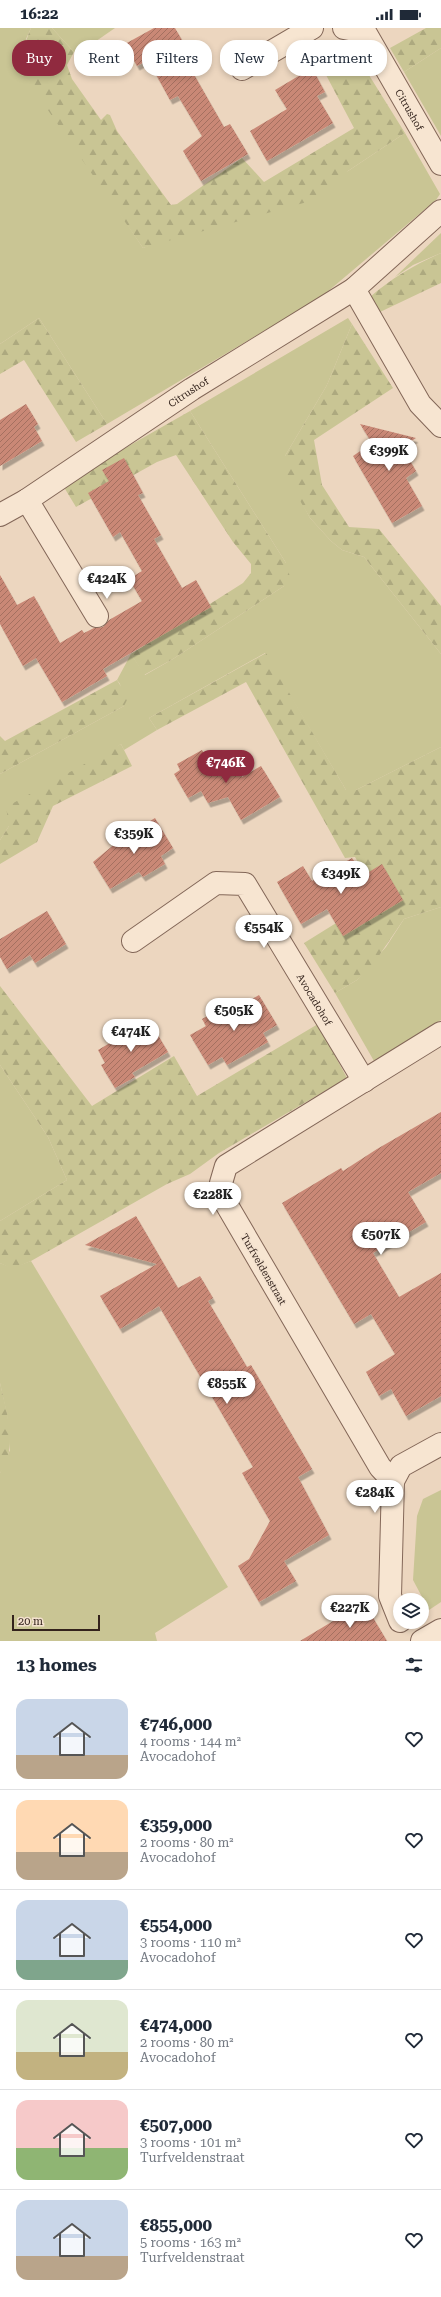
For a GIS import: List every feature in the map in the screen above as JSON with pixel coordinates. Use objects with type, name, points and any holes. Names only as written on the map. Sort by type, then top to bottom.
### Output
[{"type":"street","points":[[278,48],[312,28]]},
{"type":"street","name":"Citrushof","points":[[344,28],[365,32],[441,164]]},
{"type":"street","name":"Citrushof","points":[[0,515],[27,500],[192,389],[354,288],[441,211]]},
{"type":"street","points":[[354,288],[420,404],[441,426]]},
{"type":"street","points":[[27,500],[97,616]]},
{"type":"street","name":"Avocadohof","points":[[133,941],[216,883],[245,884],[364,1081]]},
{"type":"street","name":"Turfveldenstraat","points":[[393,1481],[380,1467],[221,1195],[221,1183],[226,1166],[441,1033]]},
{"type":"street","points":[[393,1604],[390,1596],[393,1481],[401,1466],[441,1444]]},
{"type":"street","points":[[403,1629],[408,1641]]},
{"type":"street","points":[[422,1641],[441,1630]]},
{"type":"green space","points":[[0,28],[31,28],[27,40],[12,40],[12,76],[45,76],[99,182],[143,248],[348,171],[405,133],[440,194],[436,200],[320,298],[107,424],[39,318],[0,344]]},
{"type":"green space","points":[[31,28],[52,28],[63,40],[27,40]]},
{"type":"green space","points":[[52,28],[115,28],[98,40],[74,40],[74,52],[66,43],[66,40],[63,40]]},
{"type":"green space","points":[[426,28],[441,28],[441,48],[404,72],[390,48]]},
{"type":"green space","points":[[66,43],[74,52],[67,65],[72,79],[101,120],[107,114],[110,115],[117,131],[171,205],[177,204],[242,158],[264,182],[354,128],[327,76],[370,76],[405,133],[348,171],[307,202],[143,248],[41,100],[30,76],[66,76]]},
{"type":"green space","points":[[441,48],[441,136],[404,72]]},
{"type":"green space","points":[[441,233],[441,253],[413,265],[395,277]]},
{"type":"green space","points":[[441,253],[441,283],[380,312],[370,297],[404,272]]},
{"type":"green space","points":[[39,318],[107,424],[76,442],[24,360],[0,374],[0,344]]},
{"type":"green space","points":[[348,318],[352,324],[327,385],[285,456],[301,501],[310,518],[331,541],[342,550],[364,557],[441,654],[441,747],[356,790],[346,790],[265,653],[149,718],[157,730],[124,750],[121,744],[9,826],[0,840],[0,774],[124,706],[120,684],[117,680],[131,654],[145,675],[173,659],[284,586],[286,563],[190,411]]},
{"type":"green space","points":[[352,324],[393,388],[314,440],[322,485],[349,527],[379,529],[441,606],[441,654],[364,557],[342,550],[331,541],[310,518],[287,478],[285,456],[327,385]]},
{"type":"green space","points":[[190,411],[286,563],[290,577],[284,586],[173,659],[144,675],[131,654],[243,583],[251,573],[251,564],[233,542],[176,455],[157,462],[76,507],[62,484]]},
{"type":"green space","points":[[266,653],[346,790],[356,790],[441,747],[441,907],[404,919],[374,963],[357,980],[335,993],[304,943],[378,897],[355,857],[345,858],[246,682],[157,730],[149,718]]},
{"type":"green space","points":[[117,680],[128,698],[124,706],[0,774],[0,736],[5,741]]},
{"type":"green space","points":[[121,744],[132,766],[53,806],[37,842],[0,864],[0,840],[9,826],[6,807]]},
{"type":"green space","points":[[441,907],[441,1020],[374,1061],[335,993],[357,980],[386,947],[404,919]]},
{"type":"green space","points":[[0,986],[92,1106],[174,1056],[197,1096],[318,1024],[347,1078],[219,1153],[190,1174],[167,1184],[31,1261],[12,1269],[0,1263],[0,1221],[67,1180],[48,1137],[0,1065]]},
{"type":"green space","points":[[0,1065],[48,1137],[67,1180],[0,1221]]},
{"type":"green space","points":[[31,1261],[228,1587],[155,1633],[157,1641],[0,1641],[0,1473],[10,1450],[7,1415],[0,1383],[0,1263],[12,1268]]},
{"type":"green space","points":[[0,1383],[8,1417],[10,1441],[6,1463],[0,1473]]},
{"type":"green space","points":[[441,1490],[441,1602],[429,1610],[429,1593],[420,1593],[413,1580],[417,1516],[423,1499]]},
{"type":"building","points":[[154,28],[175,28],[182,40],[142,40],[142,63],[137,66],[134,60],[134,40],[132,40]]},
{"type":"building","points":[[157,76],[195,76],[224,127],[230,124],[248,154],[201,181],[183,151],[202,136],[178,96],[170,100]]},
{"type":"building","points":[[299,76],[316,76],[325,92],[317,96],[333,123],[267,161],[250,131],[287,109],[275,90]]},
{"type":"building","points":[[26,404],[38,424],[34,427],[42,441],[0,466],[0,420]]},
{"type":"building","points":[[360,424],[416,438],[402,447],[416,471],[406,478],[422,506],[392,523],[353,456],[372,443]]},
{"type":"building","points":[[124,458],[143,493],[138,495],[161,535],[154,539],[182,588],[196,580],[211,607],[103,669],[107,676],[62,702],[36,658],[23,666],[0,624],[0,575],[17,605],[34,596],[60,643],[82,630],[84,633],[94,628],[103,627],[109,620],[142,601],[129,579],[142,571],[120,532],[113,537],[88,493],[109,481],[102,470]]},
{"type":"building","points":[[202,750],[211,766],[230,755],[242,777],[261,766],[280,797],[241,820],[228,797],[208,803],[201,791],[188,798],[174,774],[180,770],[177,764]]},
{"type":"building","points":[[155,818],[173,848],[161,856],[165,864],[143,877],[139,872],[110,889],[93,862],[122,838]]},
{"type":"building","points":[[352,858],[364,875],[382,864],[403,900],[343,936],[327,909],[301,924],[277,882],[303,866],[312,881]]},
{"type":"building","points":[[47,911],[66,944],[35,963],[30,955],[7,969],[0,957],[0,939]]},
{"type":"building","points":[[259,995],[277,1025],[263,1033],[268,1042],[227,1065],[222,1057],[208,1065],[190,1035],[206,1026],[202,1019],[226,1006],[230,1012]]},
{"type":"building","points":[[149,1020],[168,1052],[132,1073],[135,1077],[115,1088],[101,1065],[105,1063],[98,1050]]},
{"type":"building","points":[[441,1112],[441,1173],[408,1192],[426,1222],[373,1253],[399,1297],[441,1273],[441,1396],[406,1416],[391,1389],[379,1396],[366,1372],[395,1354],[371,1314],[354,1324],[282,1203],[341,1168],[343,1171],[377,1149]]},
{"type":"building","points":[[136,1216],[178,1288],[200,1276],[213,1298],[208,1301],[247,1367],[251,1365],[312,1469],[298,1477],[329,1535],[284,1561],[296,1581],[259,1602],[238,1566],[249,1559],[270,1521],[242,1473],[253,1467],[159,1306],[120,1329],[100,1296],[157,1264],[85,1245]]},
{"type":"building","points":[[366,1606],[387,1641],[300,1641],[348,1612],[351,1616]]}]
